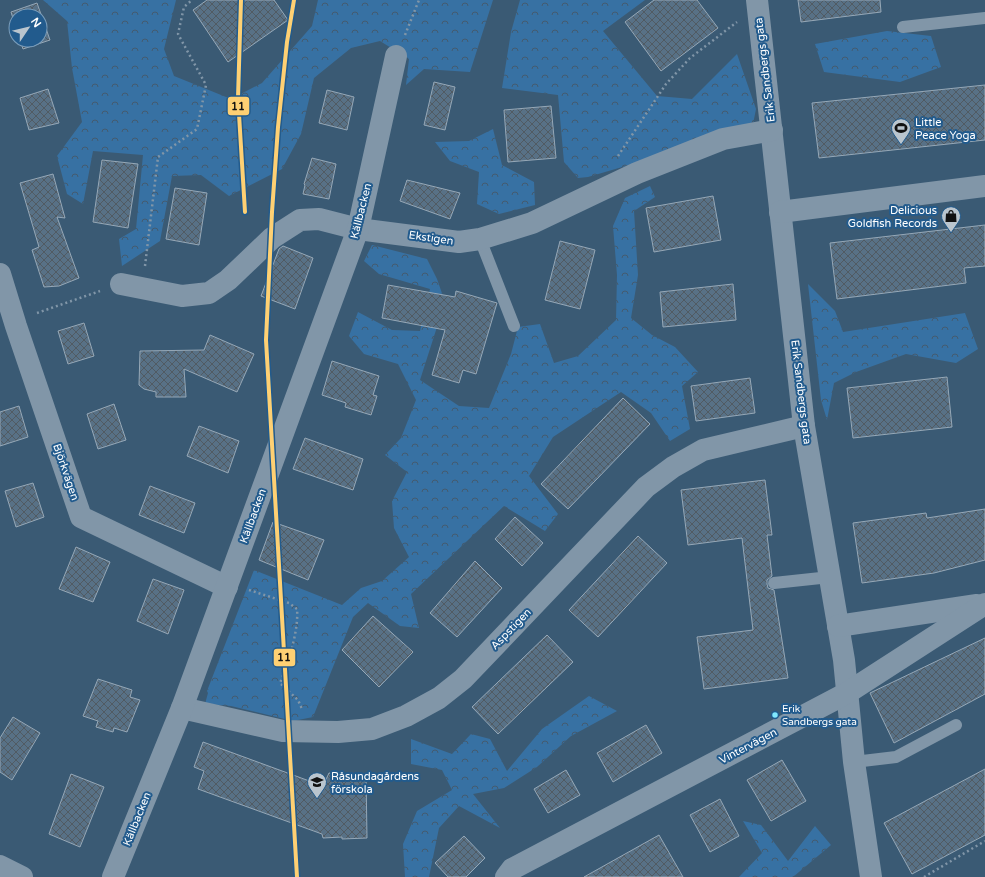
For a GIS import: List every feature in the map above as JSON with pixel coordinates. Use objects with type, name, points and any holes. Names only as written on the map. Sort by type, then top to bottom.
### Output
[{"type":"street","name":"Erik Sandbergs gata","points":[[757,0],[804,426],[844,660],[854,762],[871,877]]},
{"type":"street","name":"Källbacken","points":[[113,877],[182,708],[237,588],[358,228],[396,56]]},
{"type":"street","name":"Ekstigen","points":[[121,284],[182,296],[209,293],[228,280],[272,238],[300,220],[319,219],[358,228],[459,242],[480,239],[532,224],[637,173],[723,139],[772,130]]},
{"type":"street","points":[[780,212],[985,186]]},
{"type":"street","name":"Björkvägen","points":[[0,274],[10,326],[82,517],[237,588]]},
{"type":"street","name":"Aspstigen","points":[[182,708],[283,731],[338,732],[372,729],[406,716],[440,698],[463,679],[646,487],[673,467],[703,450],[804,426]]},
{"type":"street","name":"Vintervägen","points":[[838,626],[985,604]]},
{"type":"street","name":"Vintervägen","points":[[506,877],[512,869],[847,693],[985,604]]},
{"type":"street","points":[[0,866],[22,877]]},
{"type":"lane","points":[[903,27],[985,18]]},
{"type":"lane","points":[[480,239],[514,326]]},
{"type":"lane","points":[[774,583],[830,577]]},
{"type":"lane","points":[[854,762],[896,757],[956,724]]},
{"type":"path","points":[[142,288],[158,157],[197,129],[206,85],[178,34],[184,7],[192,0]]},
{"type":"path","points":[[396,56],[419,0]]},
{"type":"path","points":[[615,162],[666,84],[690,58],[743,18]]},
{"type":"path","points":[[10,326],[121,284]]},
{"type":"path","points":[[237,588],[289,603],[297,610],[298,621],[280,684],[298,700],[305,715]]},
{"type":"path","points":[[924,877],[985,841]]},
{"type":"green space","points":[[43,0],[176,0],[164,49],[174,76],[231,99],[262,83],[312,26],[318,0],[493,0],[470,72],[424,69],[406,85],[409,59],[380,41],[351,48],[314,78],[301,134],[282,169],[229,196],[201,175],[172,176],[160,241],[122,266],[119,239],[136,229],[143,155],[93,151],[83,204],[67,194],[57,156],[82,122],[72,68],[67,21]]},
{"type":"green space","points":[[520,0],[645,0],[603,31],[657,96],[692,99],[737,54],[756,109],[752,129],[588,177],[578,178],[564,162],[558,95],[502,88],[511,32]]},
{"type":"green space","points":[[887,31],[931,36],[941,67],[900,82],[824,72],[815,44]]},
{"type":"green space","points":[[493,129],[502,165],[534,182],[535,205],[499,214],[477,204],[479,172],[450,161],[435,142],[469,141]]},
{"type":"green space","points":[[650,186],[655,197],[634,211],[638,275],[631,318],[652,335],[675,347],[698,372],[682,386],[690,429],[670,441],[651,413],[621,392],[553,437],[529,476],[558,514],[545,531],[504,506],[411,594],[419,628],[400,626],[368,603],[353,617],[313,717],[293,721],[231,706],[205,704],[208,693],[207,691],[254,570],[342,605],[361,588],[382,581],[409,557],[394,528],[392,501],[407,472],[385,455],[401,438],[416,400],[398,364],[364,354],[349,336],[358,312],[392,330],[420,331],[430,289],[379,274],[364,261],[372,245],[427,259],[437,279],[445,302],[420,380],[459,406],[489,408],[511,354],[518,327],[540,324],[554,363],[578,356],[616,320],[617,275],[613,226],[625,198]]},
{"type":"green space","points":[[808,284],[835,311],[843,332],[965,313],[978,349],[956,363],[906,354],[856,372],[834,383],[827,420],[821,400]]},
{"type":"green space","points":[[589,696],[617,711],[571,736],[537,767],[504,788],[473,794],[500,828],[459,806],[439,828],[429,877],[405,877],[403,844],[417,811],[452,790],[442,770],[411,764],[411,739],[452,754],[471,734],[490,739],[507,771],[542,729]]},
{"type":"green space","points":[[743,821],[761,825],[788,861],[815,826],[831,845],[793,877],[739,877],[762,853]]},
{"type":"building","points":[[207,0],[274,0],[288,20],[228,62],[193,10]]},
{"type":"building","points":[[654,0],[697,0],[718,28],[661,71],[625,22]]},
{"type":"building","points":[[798,0],[880,0],[881,12],[801,22]]},
{"type":"building","points":[[37,3],[39,8],[23,8]]},
{"type":"building","points":[[434,82],[455,87],[445,130],[424,125]]},
{"type":"building","points":[[985,85],[985,140],[819,158],[812,103]]},
{"type":"building","points":[[48,89],[59,123],[29,130],[20,98]]},
{"type":"building","points":[[327,90],[354,97],[347,130],[319,123]]},
{"type":"building","points":[[551,106],[556,158],[508,162],[504,110]]},
{"type":"building","points":[[312,158],[336,164],[329,199],[303,194],[304,184]]},
{"type":"building","points":[[102,160],[138,164],[128,228],[93,222]]},
{"type":"building","points":[[53,174],[65,218],[57,217],[79,278],[59,286],[44,287],[32,250],[39,247],[20,183]]},
{"type":"building","points":[[407,180],[460,193],[450,219],[400,201]]},
{"type":"building","points":[[175,188],[207,193],[199,245],[166,239]]},
{"type":"building","points":[[713,196],[721,240],[654,252],[646,208]]},
{"type":"building","points":[[985,225],[985,266],[964,268],[966,283],[837,299],[830,243]]},
{"type":"building","points":[[560,241],[595,250],[580,309],[545,300]]},
{"type":"building","points":[[283,246],[313,258],[295,309],[261,296],[279,249]]},
{"type":"building","points":[[733,284],[736,320],[663,327],[660,292]]},
{"type":"building","points":[[388,285],[455,297],[456,291],[497,303],[476,374],[463,370],[459,383],[432,375],[445,330],[382,318]]},
{"type":"building","points":[[84,323],[94,356],[68,364],[58,331]]},
{"type":"building","points":[[210,335],[254,354],[237,392],[184,369],[186,397],[156,397],[156,392],[144,389],[139,385],[140,351],[204,350]]},
{"type":"building","points":[[332,361],[379,376],[373,395],[377,396],[371,415],[345,407],[346,403],[322,395]]},
{"type":"building","points":[[947,377],[952,427],[853,438],[847,388]]},
{"type":"building","points":[[750,378],[755,413],[696,421],[691,386]]},
{"type":"building","points":[[623,398],[650,424],[568,509],[541,484]]},
{"type":"building","points":[[114,404],[126,440],[98,449],[87,414]]},
{"type":"building","points":[[19,406],[28,437],[0,446],[0,412]]},
{"type":"building","points":[[199,426],[239,441],[228,473],[187,456]]},
{"type":"building","points":[[305,438],[363,459],[353,490],[293,469]]},
{"type":"building","points":[[765,480],[772,535],[767,535],[772,576],[767,580],[767,584],[768,588],[774,590],[788,678],[704,689],[697,637],[753,630],[742,538],[688,545],[681,490]]},
{"type":"building","points":[[33,483],[44,517],[16,527],[5,491]]},
{"type":"building","points":[[150,486],[195,503],[184,533],[139,515]]},
{"type":"building","points":[[985,509],[985,560],[934,573],[862,583],[853,523],[926,513],[927,518]]},
{"type":"building","points":[[515,517],[543,543],[522,566],[495,539]]},
{"type":"building","points":[[273,522],[324,540],[308,580],[259,560]]},
{"type":"building","points":[[638,536],[667,563],[598,637],[569,610]]},
{"type":"building","points":[[76,547],[110,562],[93,602],[59,589]]},
{"type":"building","points":[[475,561],[502,588],[457,637],[430,613]]},
{"type":"building","points":[[153,579],[184,590],[168,634],[137,621]]},
{"type":"building","points":[[373,616],[413,652],[379,687],[342,650]]},
{"type":"building","points":[[547,635],[573,662],[498,734],[472,707]]},
{"type":"building","points":[[985,638],[985,694],[894,743],[870,693]]},
{"type":"building","points":[[98,679],[132,690],[130,697],[140,700],[127,732],[114,728],[113,732],[96,727],[98,721],[83,716]]},
{"type":"building","points":[[13,717],[40,733],[12,780],[0,772],[0,738]]},
{"type":"building","points":[[646,725],[662,753],[613,782],[597,753]]},
{"type":"building","points":[[203,742],[323,786],[329,773],[366,775],[367,838],[323,838],[322,834],[198,789],[204,771],[194,767]]},
{"type":"building","points":[[782,760],[806,801],[771,821],[747,780]]},
{"type":"building","points":[[985,769],[985,835],[912,874],[884,823]]},
{"type":"building","points":[[566,770],[580,795],[548,813],[534,789]]},
{"type":"building","points":[[71,774],[104,787],[80,847],[49,834]]},
{"type":"building","points":[[720,799],[739,836],[710,852],[690,815]]},
{"type":"building","points":[[659,835],[683,877],[584,877]]},
{"type":"building","points":[[464,836],[485,858],[466,877],[448,877],[435,863]]},
{"type":"transit line","name":"11","points":[[241,0],[238,98],[245,212]]},
{"type":"transit line","name":"11","points":[[294,0],[287,42],[278,127],[272,212],[266,340],[297,877]]},
{"type":"place","name":"Little Peace Yoga","points":[[901,145]]},
{"type":"place","name":"Delicious Goldfish Records","points":[[951,233]]},
{"type":"place","name":"Erik Sandbergs gata","points":[[775,715]]},
{"type":"place","name":"Råsundagårdens förskola","points":[[317,799]]}]
